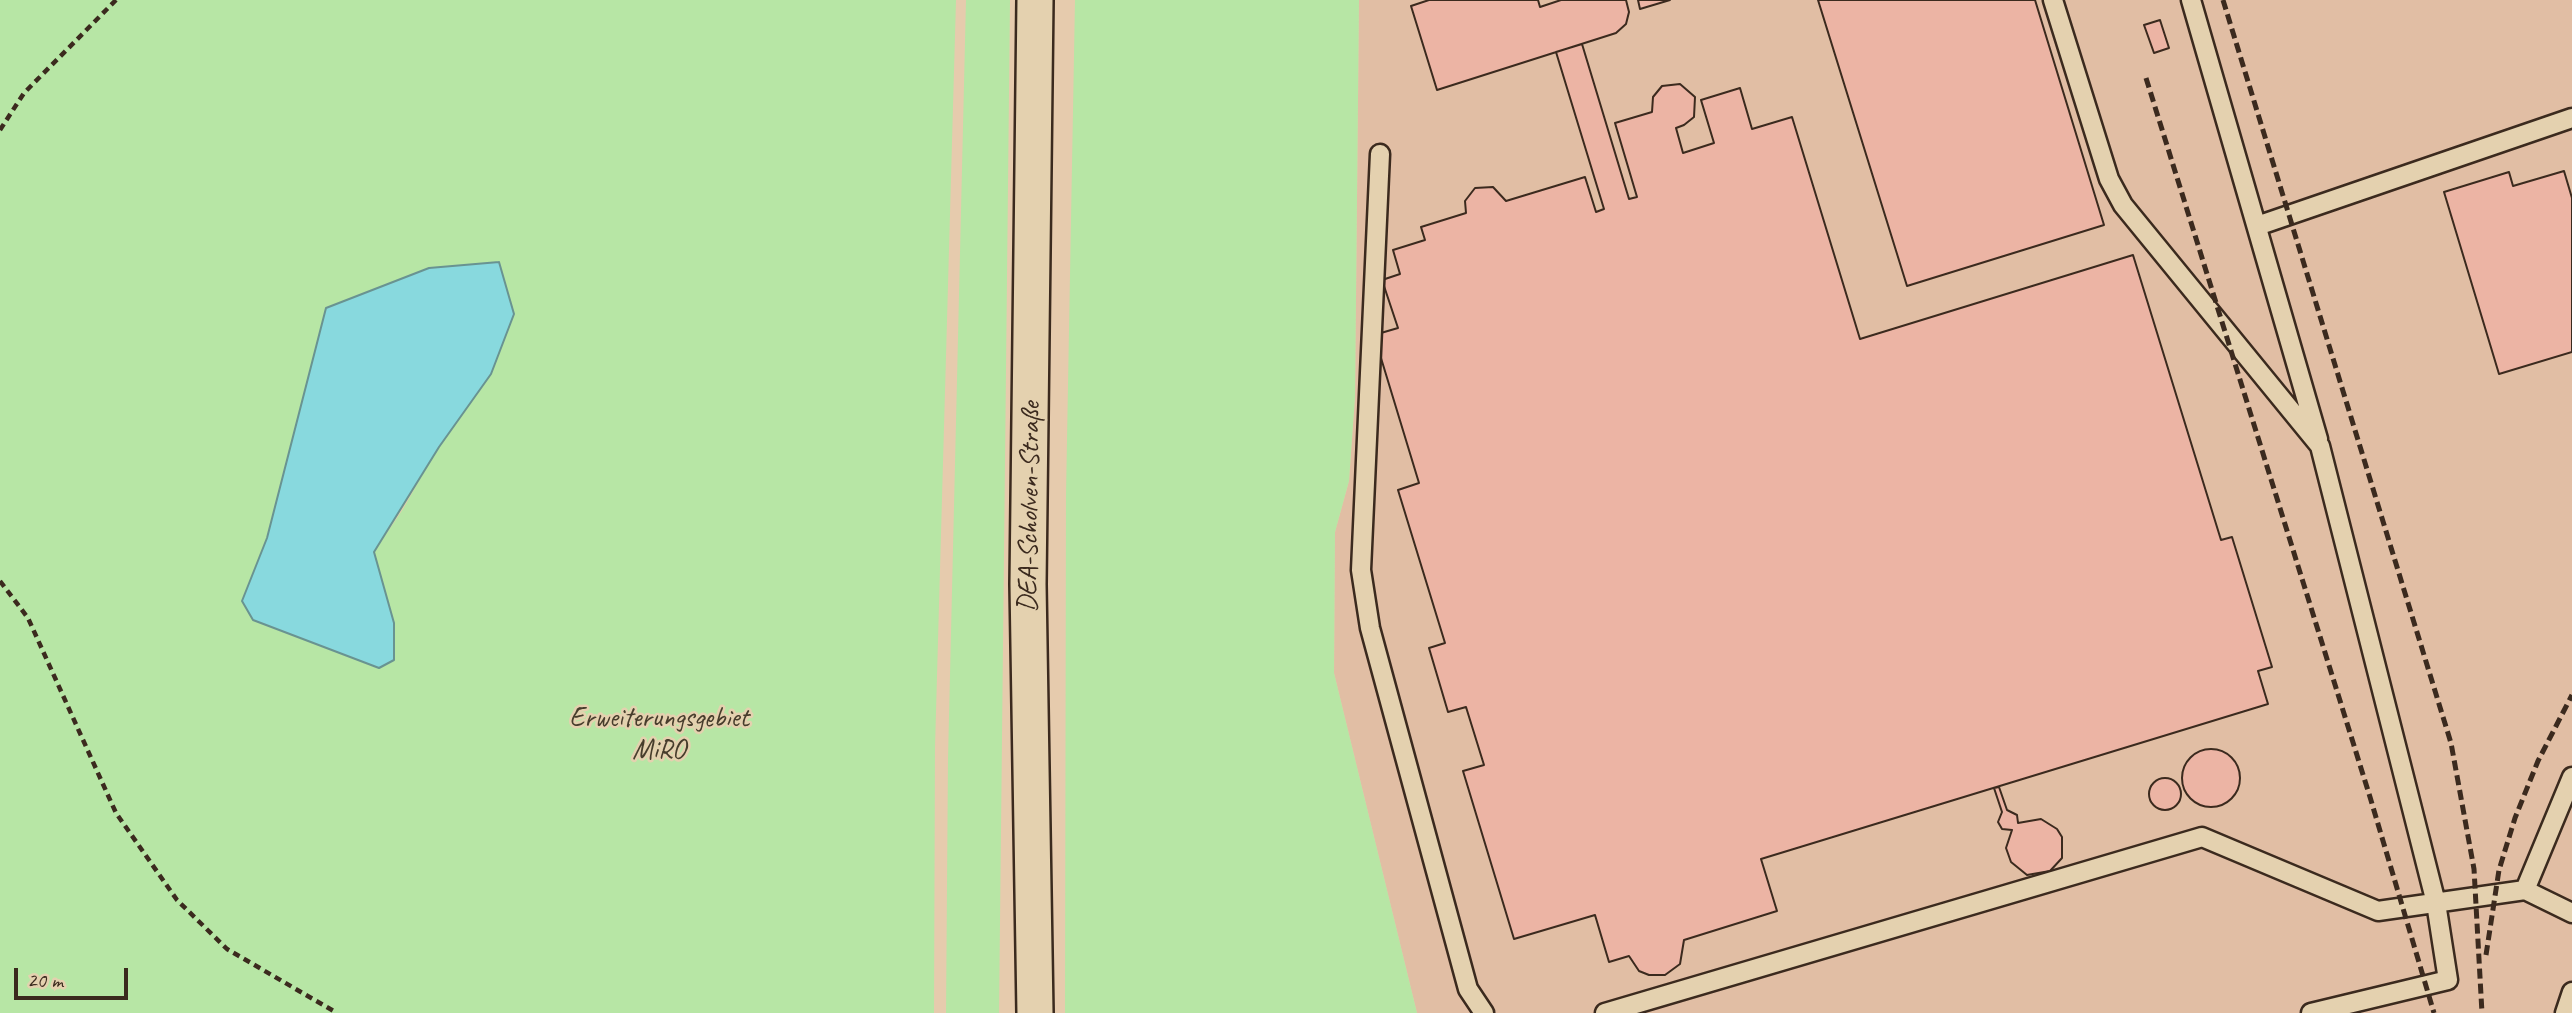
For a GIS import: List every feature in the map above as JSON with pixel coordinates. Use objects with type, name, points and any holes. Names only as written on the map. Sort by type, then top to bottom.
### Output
[{"type":"street","name":"DEA-Scholven-Straße","points":[[1035,0],[1028,584],[1035,1013]]},
{"type":"lane","points":[[2053,0],[2109,179],[2123,205],[2320,446]]},
{"type":"lane","points":[[2191,0],[2320,446],[2436,903],[2448,980],[2311,1013]]},
{"type":"lane","points":[[2257,226],[2572,118]]},
{"type":"lane","points":[[1380,154],[1361,570],[1370,628],[1468,989],[1484,1013]]},
{"type":"lane","points":[[2525,890],[2572,777]]},
{"type":"lane","points":[[1605,1013],[2202,837],[2378,911],[2525,890],[2572,913]]},
{"type":"lane","points":[[2566,1013],[2572,992]]},
{"type":"path","points":[[0,130],[24,93],[116,0]]},
{"type":"path","points":[[0,581],[28,618],[116,813],[177,900],[227,948],[337,1013]]},
{"type":"shaded area","points":[[1359,0],[2572,0],[2572,1013],[1417,1013],[1334,673],[1335,532],[1349,481],[1355,397]]},
{"type":"green space","name":"Erweiterungsgebiet MiRO","points":[[0,0],[956,0],[935,747],[934,1013],[0,1013]],"holes":[[[499,262],[514,314],[403,509],[374,552],[394,623],[242,601],[267,538]]]},
{"type":"green space","points":[[966,0],[1010,0],[999,1013],[946,1013],[948,759]]},
{"type":"green space","points":[[1075,0],[1359,0],[1355,397],[1349,481],[1335,532],[1334,673],[1417,1013],[1065,1013],[1066,495]]},
{"type":"water","points":[[499,262],[514,314],[491,374],[439,447],[374,552],[394,623],[394,660],[379,668],[253,620],[242,601],[267,538],[326,308],[429,268]]},
{"type":"building","points":[[1429,0],[1538,0],[1540,7],[1561,0],[1626,0],[1629,12],[1626,24],[1616,33],[1437,90],[1411,6]]},
{"type":"building","points":[[1638,0],[1670,0],[1640,9]]},
{"type":"building","points":[[1818,0],[2035,0],[2104,225],[1907,286]]},
{"type":"building","points":[[2160,20],[2169,48],[2154,53],[2144,25]]},
{"type":"building","points":[[1582,44],[1629,199],[1637,197],[1615,123],[1652,112],[1653,97],[1662,86],[1680,84],[1695,97],[1694,117],[1676,128],[1683,153],[1714,143],[1701,100],[1740,88],[1752,129],[1792,117],[1860,339],[2133,255],[2221,540],[2232,537],[2272,667],[2258,671],[2268,704],[1761,859],[1777,911],[1684,940],[1680,964],[1665,975],[1649,975],[1639,971],[1629,956],[1609,962],[1595,915],[1514,939],[1463,771],[1484,765],[1466,707],[1448,712],[1429,648],[1445,643],[1398,490],[1419,483],[1374,335],[1398,328],[1382,280],[1400,274],[1393,250],[1425,240],[1421,227],[1466,213],[1465,201],[1475,188],[1493,187],[1506,201],[1585,177],[1596,212],[1604,209],[1556,52]]},
{"type":"building","points":[[2564,171],[2572,198],[2572,352],[2499,374],[2444,192],[2509,172],[2513,186]]},
{"type":"building","points":[[2211,749],[2227,754],[2235,762],[2240,778],[2235,794],[2227,802],[2211,807],[2195,802],[2187,794],[2182,778],[2187,762],[2195,754]]},
{"type":"building","points":[[2165,778],[2176,783],[2181,794],[2176,805],[2165,810],[2154,805],[2149,794],[2154,783]]},
{"type":"building","points":[[1999,787],[2007,810],[2017,815],[2018,823],[2041,819],[2057,829],[2062,837],[2062,858],[2050,871],[2027,875],[2011,862],[2006,848],[2012,830],[2002,829],[1998,822],[2002,812],[1994,788]]},
{"type":"railway","points":[[2223,0],[2451,743],[2474,869],[2482,1013]]},
{"type":"railway","points":[[2146,78],[2370,797],[2434,1013]]},
{"type":"railway","points":[[2486,955],[2499,870],[2515,818],[2538,761],[2572,695]]}]
